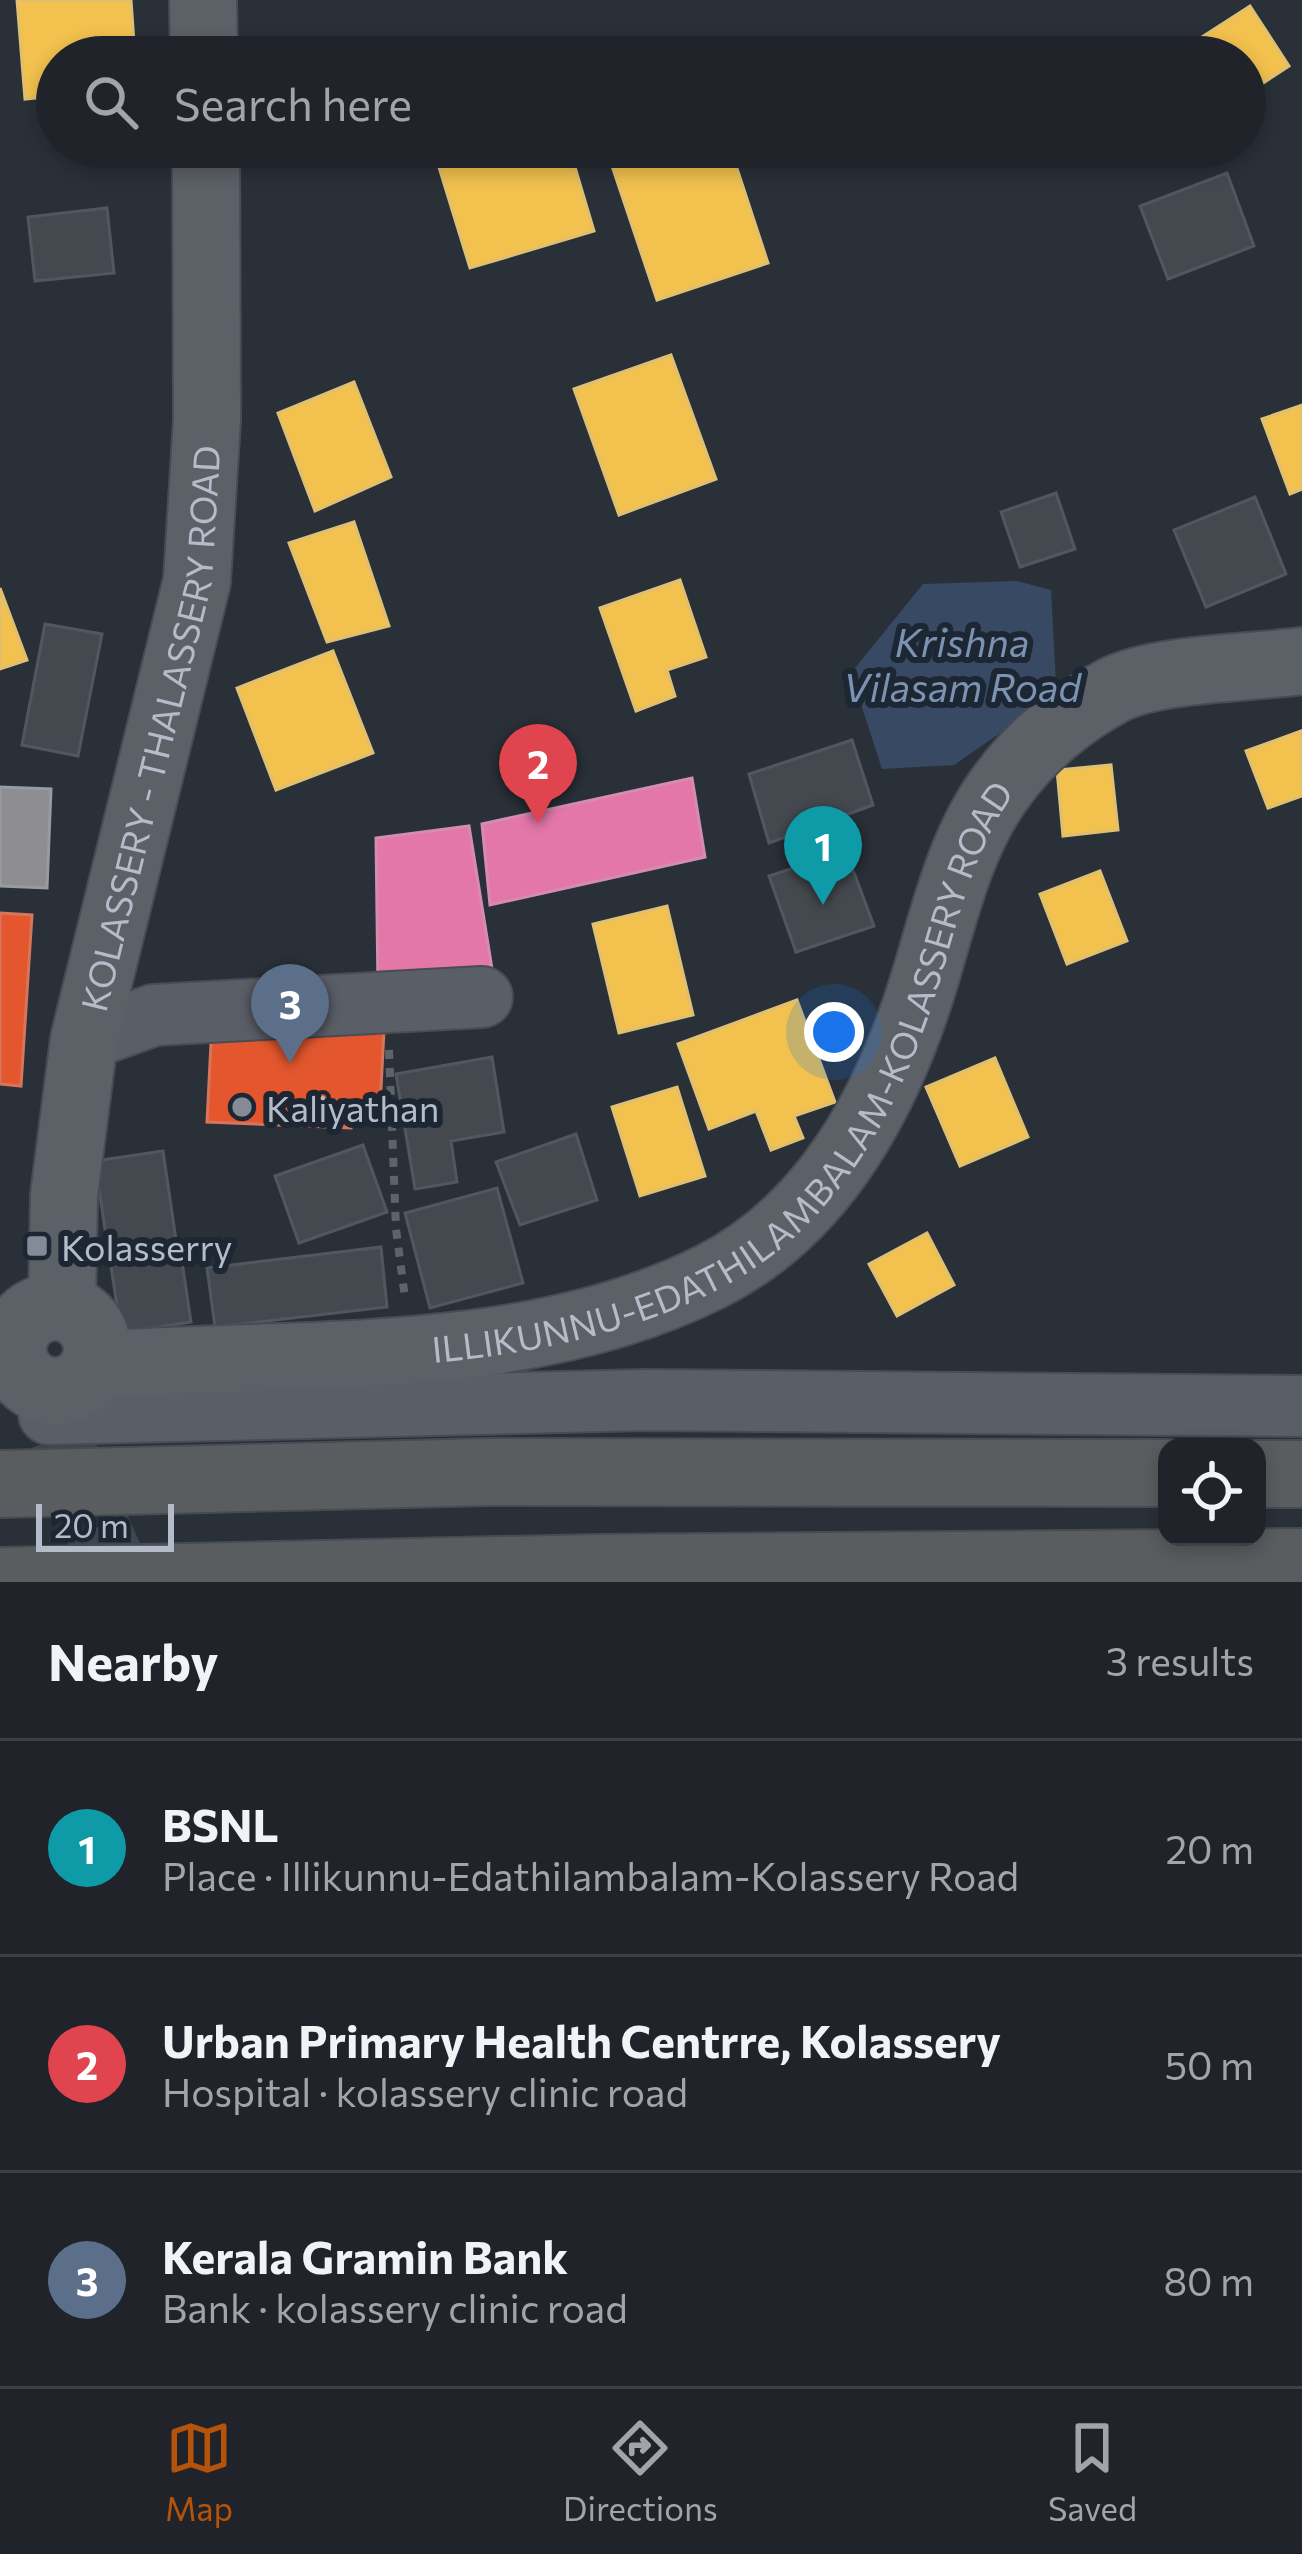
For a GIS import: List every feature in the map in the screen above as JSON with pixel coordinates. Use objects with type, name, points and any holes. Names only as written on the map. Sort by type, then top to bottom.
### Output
[{"type":"highway","points":[[0,1484],[487,1472],[1158,1473]]},
{"type":"highway","points":[[1266,1474],[1302,1474]]},
{"type":"highway","points":[[0,1580],[1302,1562]]},
{"type":"main road","points":[[202,0],[203,36]]},
{"type":"main road","name":"KOLASSERY - THALASSERY ROAD","points":[[43,1388],[98,1346],[94,1332],[76,1311],[62,1307],[64,1196],[84,1040],[197,581],[207,419],[206,168]]},
{"type":"main road","name":"ILLIKUNNU-EDATHILAMBALAM-KOLASSERY ROAD","points":[[43,1388],[561,1331],[713,1276],[766,1240],[834,1173],[863,1130],[893,1069],[967,849],[1000,786],[1034,745],[1116,688],[1166,676],[1302,661]]},
{"type":"street","points":[[84,1040],[154,1015],[482,997]]},
{"type":"street","points":[[43,1388],[1302,1406]]},
{"type":"path","points":[[392,1002],[388,1077],[392,1168],[412,1348]]},
{"type":"water","name":"Krishna Vilasam Road","points":[[1017,581],[1051,590],[1056,683],[1022,718],[954,765],[882,769],[851,673],[923,584]]},
{"type":"building: Homes","points":[[17,0],[131,0],[134,36],[36,36],[36,98],[25,99]]},
{"type":"building: Homes","points":[[1250,6],[1289,66],[1266,81],[1266,36],[1204,36]]},
{"type":"building: Homes","points":[[439,168],[575,168],[594,231],[470,268]]},
{"type":"building: Homes","points":[[613,168],[737,168],[768,263],[657,300]]},
{"type":"building: Homes","points":[[671,355],[716,479],[619,515],[574,389]]},
{"type":"building: Homes","points":[[354,382],[391,477],[315,511],[278,413]]},
{"type":"building: Homes","points":[[1302,405],[1302,489],[1290,494],[1262,419]]},
{"type":"building: Homes","points":[[354,522],[389,626],[327,642],[289,543]]},
{"type":"building: Homes","points":[[680,580],[706,657],[667,670],[675,696],[636,711],[600,608]]},
{"type":"building: Homes","points":[[0,588],[27,660],[0,669]]},
{"type":"building: Homes","points":[[333,651],[373,753],[276,790],[237,688]]},
{"type":"building: Homes","points":[[1301,731],[1302,796],[1268,808],[1246,751]]},
{"type":"building: Homes","points":[[1111,765],[1118,830],[1063,836],[1057,770]]},
{"type":"building: Homes","points":[[1100,871],[1127,941],[1067,964],[1040,894]]},
{"type":"building: Homes","points":[[667,906],[693,1015],[619,1033],[593,924]]},
{"type":"building: Homes","points":[[797,1000],[835,1102],[794,1116],[803,1138],[771,1150],[756,1111],[709,1129],[678,1044]]},
{"type":"building: Homes","points":[[995,1058],[1028,1137],[960,1166],[926,1087]]},
{"type":"building: Homes","points":[[677,1087],[705,1176],[640,1196],[612,1107]]},
{"type":"building: Homes","points":[[927,1233],[954,1285],[897,1316],[869,1264]]},
{"type":"building: Shops","points":[[0,913],[32,915],[21,1086],[0,1084]]},
{"type":"building: Shops","points":[[212,1023],[384,1030],[380,1108],[352,1106],[351,1128],[207,1122]]},
{"type":"building: Health","points":[[692,778],[705,857],[490,905],[482,824]]},
{"type":"building: Health","points":[[469,826],[494,981],[378,988],[376,838]]},
{"type":"building: Industry","points":[[0,787],[51,789],[47,888],[0,886]]},
{"type":"building: Other","points":[[1227,173],[1254,246],[1168,279],[1140,206]]},
{"type":"building: Other","points":[[107,208],[114,273],[35,281],[28,217]]},
{"type":"building: Other","points":[[1056,493],[1075,549],[1020,567],[1001,512]]},
{"type":"building: Other","points":[[1255,497],[1286,574],[1206,607],[1174,530]]},
{"type":"building: Other","points":[[45,624],[102,634],[78,756],[22,745]]},
{"type":"building: Other","points":[[852,740],[873,805],[769,843],[749,774]]},
{"type":"building: Other","points":[[846,851],[874,926],[796,952],[769,876]]},
{"type":"building: Other","points":[[492,1057],[504,1132],[451,1141],[457,1182],[415,1189],[396,1074]]},
{"type":"building: Other","points":[[576,1134],[597,1200],[520,1225],[496,1162]]},
{"type":"building: Other","points":[[363,1145],[387,1212],[299,1243],[275,1176]]},
{"type":"building: Other","points":[[163,1151],[176,1240],[108,1250],[95,1161]]},
{"type":"building: Other","points":[[497,1188],[523,1283],[430,1308],[405,1213]]},
{"type":"building: Other","points":[[381,1247],[387,1307],[215,1327],[207,1268]]},
{"type":"building: Other","points":[[181,1255],[191,1322],[121,1333],[111,1266]]},
{"type":"tunnel","points":[[57,1437],[121,1582]]},
{"type":"place","name":"Urban Primary Health Centrre, Kolassery","points":[[538,823]]},
{"type":"place","name":"BSNL","points":[[823,905]]},
{"type":"place","name":"Kerala Gramin Bank","points":[[290,1063]]},
{"type":"place","name":"Kaliyathan","points":[[242,1107]]},
{"type":"place","name":"Kolasserry","points":[[37,1246]]}]
